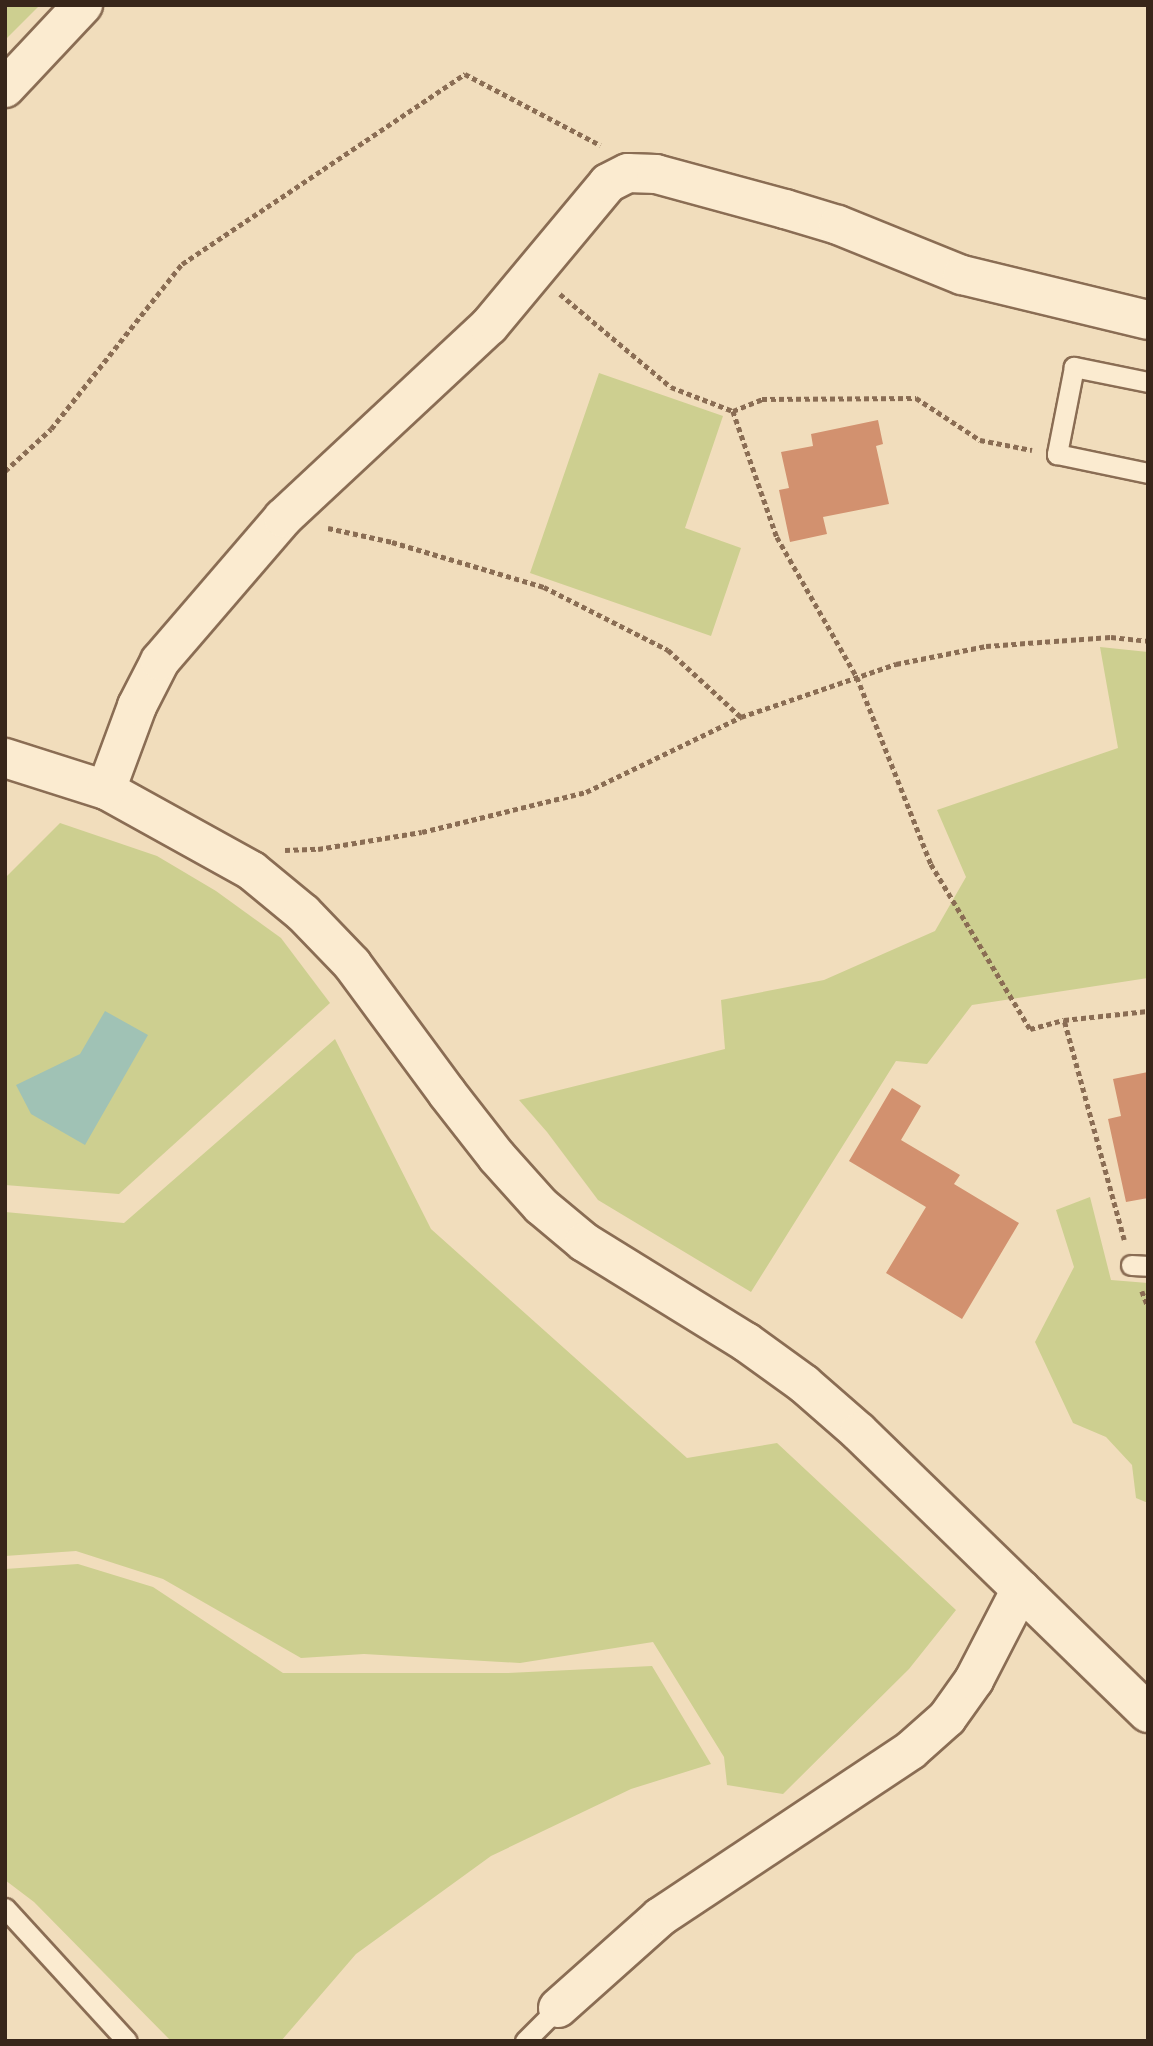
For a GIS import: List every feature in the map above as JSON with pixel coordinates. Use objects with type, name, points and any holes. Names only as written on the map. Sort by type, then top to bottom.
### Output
[{"type":"street","points":[[5,88],[83,5]]},
{"type":"street","points":[[106,790],[137,706],[160,661],[283,518],[480,334],[608,183],[628,173],[656,174],[838,225],[962,275],[1148,320]]},
{"type":"street","points":[[5,758],[106,790],[252,871],[303,913],[352,964],[447,1093],[497,1157],[541,1206],[584,1242],[746,1342],[804,1384],[859,1432],[1148,1713]]},
{"type":"street","points":[[558,2008],[660,1917],[911,1750],[947,1718],[974,1680],[1021,1589]]},
{"type":"lane","points":[[1148,382],[1074,367],[1057,454],[1148,473]]},
{"type":"lane","points":[[5,1908],[127,2041]]},
{"type":"lane","points":[[525,2041],[558,2008]]},
{"type":"path","points":[[5,471],[51,429],[182,264],[465,74],[656,174]]},
{"type":"path","points":[[535,272],[671,387],[733,411],[762,399],[916,398],[980,440],[1057,454]]},
{"type":"path","points":[[733,411],[777,537],[857,677],[931,864],[1030,1029],[1063,1020],[1148,1011]]},
{"type":"path","points":[[283,518],[392,542],[544,587],[668,650],[741,717]]},
{"type":"path","points":[[280,850],[317,849],[422,832],[586,792],[741,717],[896,664],[986,646],[1111,636],[1148,641]]},
{"type":"path","points":[[1063,1020],[1140,1265],[1148,1307]]},
{"type":"green space","points":[[5,5],[40,5],[5,40]]},
{"type":"green space","points":[[599,373],[723,416],[685,528],[741,548],[711,636],[530,573]]},
{"type":"green space","points":[[1100,647],[1148,652],[1148,978],[972,1005],[927,1064],[896,1061],[751,1292],[598,1200],[547,1132],[519,1100],[725,1049],[721,1000],[824,980],[935,931],[966,877],[937,810],[1118,748]]},
{"type":"green space","points":[[60,823],[157,856],[216,891],[281,938],[330,1003],[119,1194],[5,1185],[5,878]]},
{"type":"green space","points":[[335,1039],[431,1229],[687,1458],[777,1443],[956,1610],[909,1669],[783,1794],[727,1785],[724,1757],[653,1642],[520,1663],[364,1654],[301,1658],[163,1579],[76,1551],[5,1556],[5,1212],[124,1223]]},
{"type":"green space","points":[[1090,1197],[1111,1280],[1148,1283],[1148,1503],[1136,1498],[1132,1465],[1106,1437],[1073,1423],[1035,1342],[1074,1267],[1056,1210]]},
{"type":"green space","points":[[78,1564],[153,1587],[283,1673],[508,1673],[652,1666],[711,1764],[631,1789],[491,1856],[356,1954],[281,2041],[171,2041],[34,1902],[5,1880],[5,1569]]},
{"type":"shaded area","points":[[105,1011],[148,1035],[85,1145],[31,1114],[16,1085],[80,1054]]},
{"type":"building","points":[[878,420],[883,444],[876,446],[889,504],[823,517],[827,534],[790,542],[779,490],[789,488],[781,452],[813,446],[811,434]]},
{"type":"building","points":[[1148,1072],[1148,1198],[1126,1202],[1108,1119],[1121,1116],[1113,1079]]},
{"type":"building","points":[[892,1088],[921,1106],[901,1140],[960,1175],[954,1184],[1019,1223],[962,1319],[886,1273],[926,1207],[849,1161]]}]
